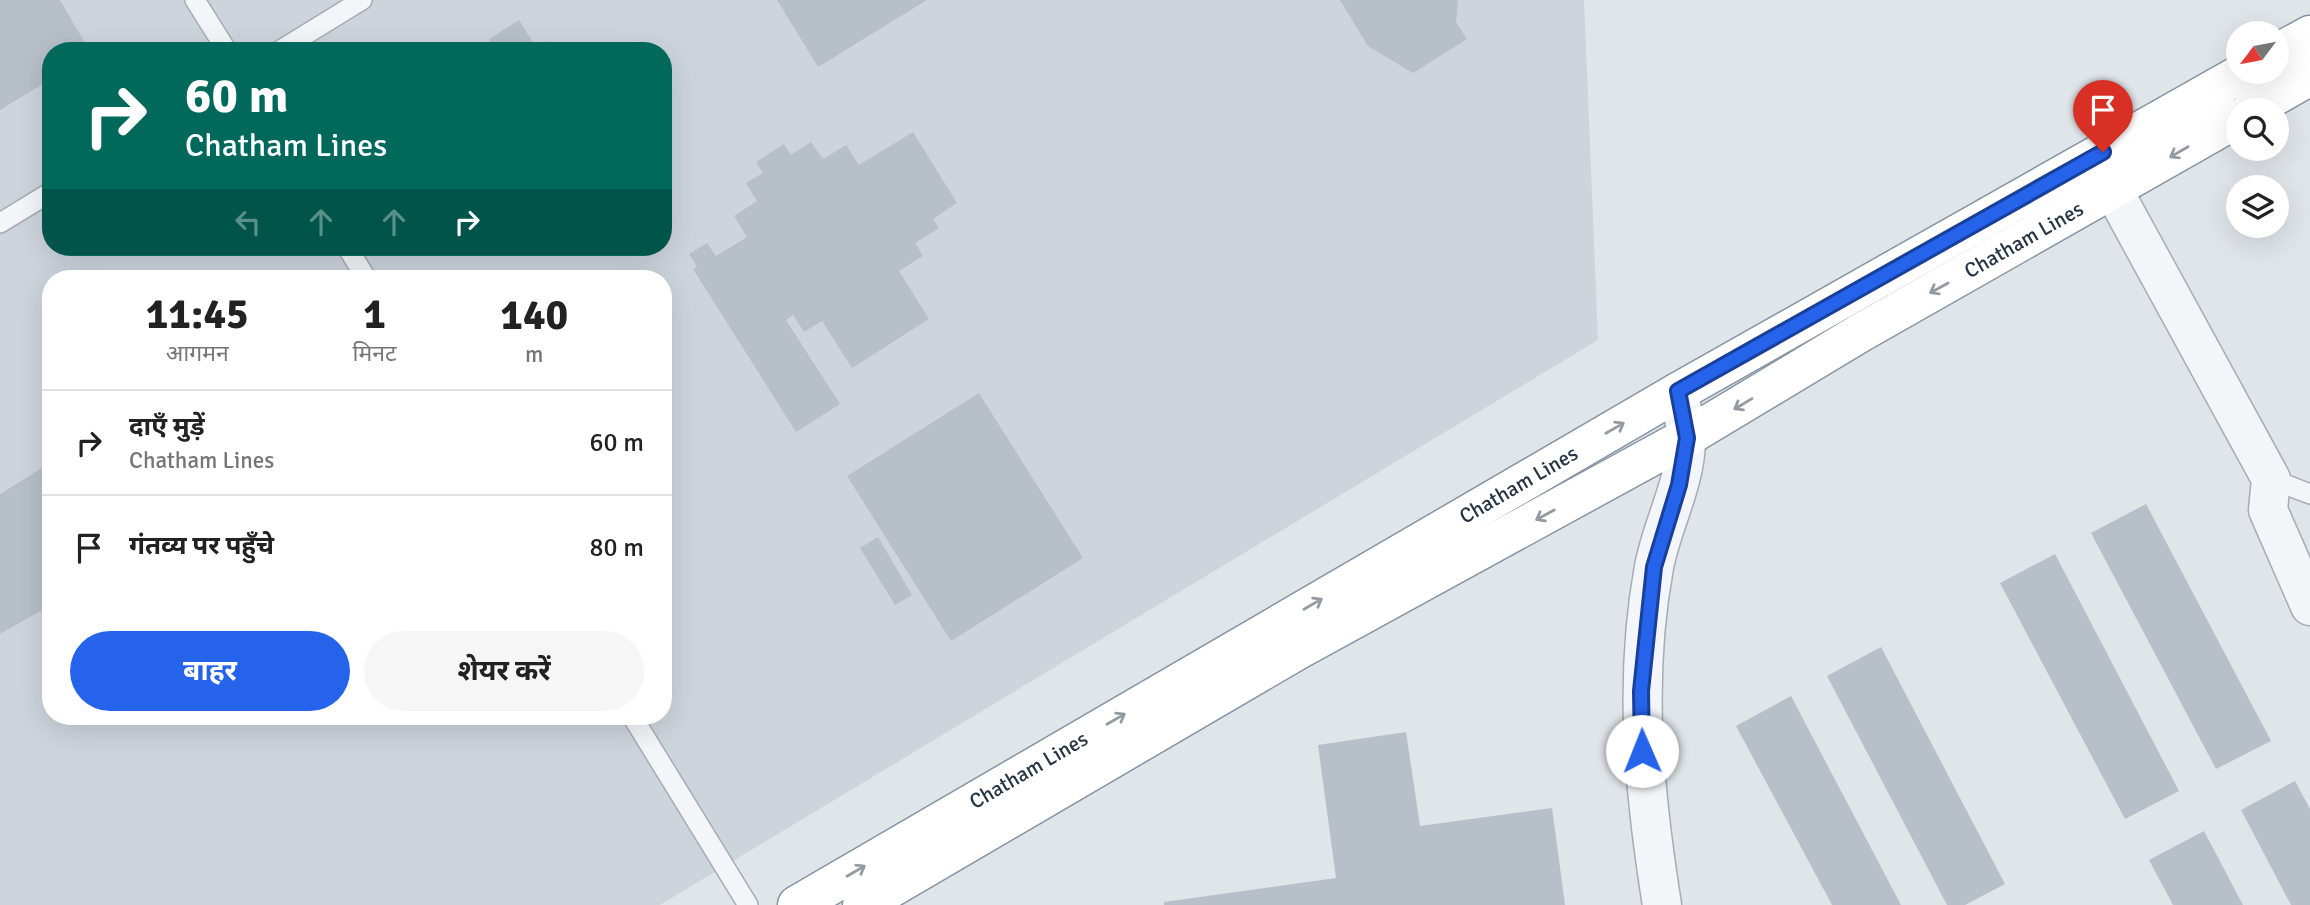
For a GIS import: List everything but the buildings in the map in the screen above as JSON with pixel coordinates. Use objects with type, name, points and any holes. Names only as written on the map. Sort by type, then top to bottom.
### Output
[{"type":"highway","points":[[2289,46],[2310,35]]},
{"type":"highway","points":[[2272,98],[2310,76]]},
{"type":"highway","name":"Chatham Lines","points":[[797,905],[1678,391],[2226,82]]},
{"type":"highway","name":"Chatham Lines","points":[[862,905],[1298,650],[1687,438],[1860,332],[2226,125]]},
{"type":"street","points":[[2113,190],[2271,479],[2268,510],[2310,606]]},
{"type":"street","points":[[1662,905],[1648,819],[1641,691],[1654,567],[1679,485],[1687,438],[1678,391]]},
{"type":"lane","points":[[195,0],[221,42]]},
{"type":"lane","points":[[294,42],[362,0]]},
{"type":"lane","points":[[0,223],[42,197]]},
{"type":"lane","points":[[2271,479],[2310,494]]},
{"type":"lane","points":[[638,725],[748,905]]},
{"type":"shaded area","points":[[0,0],[1584,0],[1598,340],[660,905],[0,905]]},
{"type":"route","points":[[1642,751],[1641,691],[1654,567],[1679,485],[1687,438],[1678,391],[2103,152]]}]
